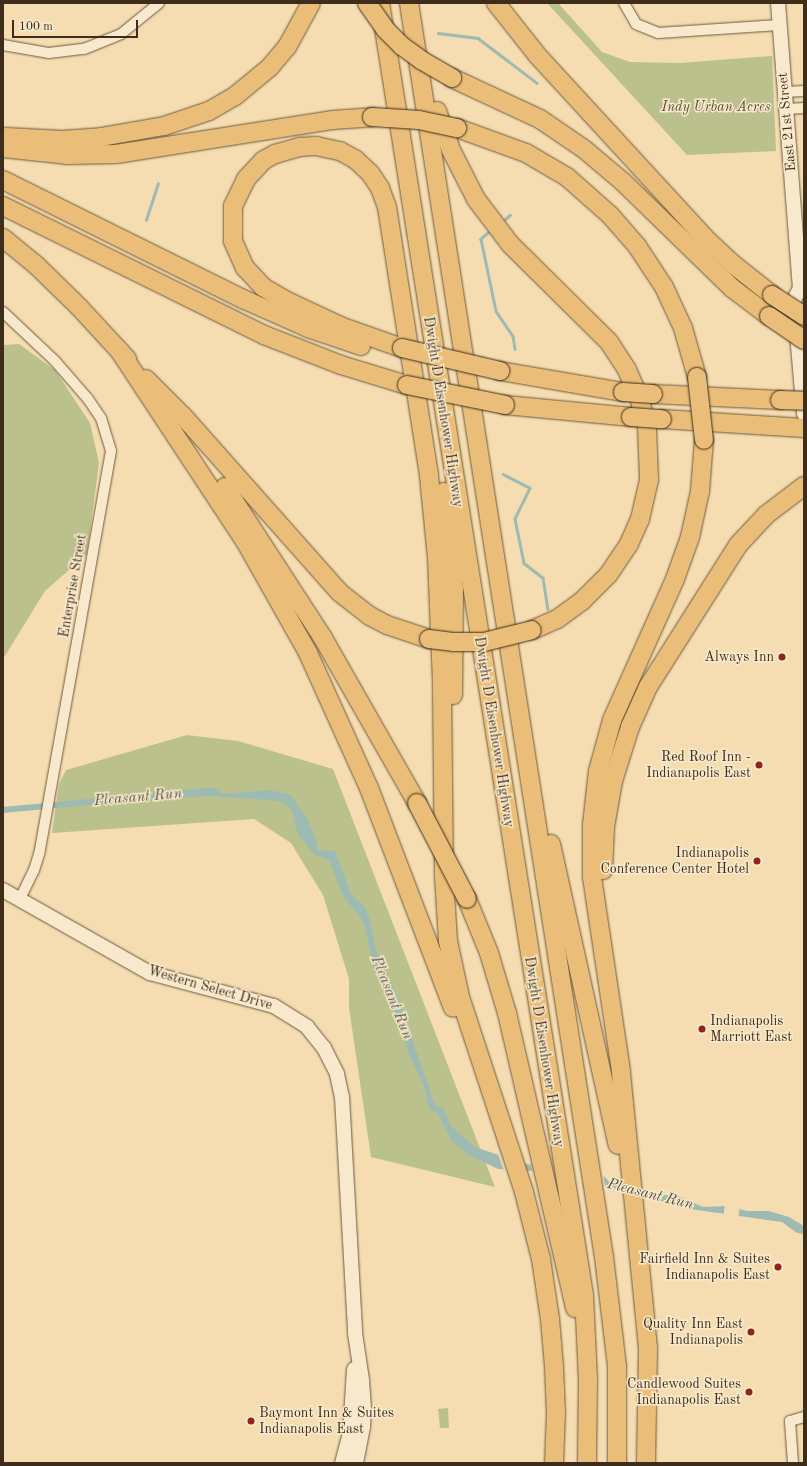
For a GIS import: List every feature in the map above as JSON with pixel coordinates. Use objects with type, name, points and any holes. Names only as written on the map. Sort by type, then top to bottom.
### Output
[{"type":"highway","points":[[3,137],[55,140],[101,137],[164,126],[209,111],[242,91],[270,67],[287,47],[311,3]]},
{"type":"highway","points":[[366,3],[386,30],[402,46],[425,63],[452,78],[540,119],[584,149],[623,182],[732,288],[804,340]]},
{"type":"highway","name":"Dwight D Eisenhower Highway","points":[[380,3],[568,1204],[584,1294],[587,1354],[587,1463]]},
{"type":"highway","name":"Dwight D Eisenhower Highway","points":[[409,3],[597,1211],[617,1366],[617,1463]]},
{"type":"highway","points":[[3,238],[50,279],[183,416],[339,592],[370,616],[387,625],[429,638],[453,642],[484,642],[532,630],[557,619],[582,601],[608,575],[629,544],[640,519],[649,480],[647,427],[640,397],[628,370],[609,342],[510,244],[467,183],[439,119],[416,3]]},
{"type":"highway","points":[[496,3],[536,55],[705,238],[734,265],[772,295],[804,316]]},
{"type":"highway","points":[[3,148],[67,155],[116,154],[333,120],[372,117],[419,120],[457,128],[497,141],[532,156],[567,177],[610,215],[637,246],[664,287],[683,328],[697,377],[704,440],[700,491],[686,551],[621,696],[598,771],[592,825],[592,865],[605,955],[626,1163]]},
{"type":"highway","points":[[403,354],[287,301],[263,287],[245,268],[233,241],[233,206],[246,179],[264,160],[275,154],[300,147],[316,146],[340,151],[356,160],[370,173],[380,188],[387,207],[434,523],[441,647],[446,918],[455,976],[502,1129],[524,1192],[540,1259],[550,1319],[556,1412],[554,1463]]},
{"type":"highway","points":[[3,180],[264,309],[328,335],[545,387],[804,401]]},
{"type":"highway","points":[[3,206],[264,335],[341,365],[407,385],[505,405],[631,417],[804,428]]},
{"type":"highway","points":[[119,350],[241,534],[308,653],[369,788],[475,1067],[502,1129]]},
{"type":"highway","points":[[157,390],[176,421],[247,518],[299,599],[417,803],[467,899],[501,989],[587,1354]]},
{"type":"highway","points":[[442,404],[442,471],[453,567],[454,614],[452,715],[444,856]]},
{"type":"highway","points":[[605,955],[603,859],[606,820],[617,767],[636,714],[656,673],[728,559],[756,524],[786,498],[804,486]]},
{"type":"highway","points":[[511,660],[537,757],[556,870],[633,1195],[648,1348],[646,1463]]},
{"type":"street","points":[[3,44],[42,53],[81,50],[121,34],[159,3]]},
{"type":"street","points":[[624,3],[636,24],[646,30],[661,33],[779,25]]},
{"type":"street","name":"East 21st Street","points":[[778,3],[802,291],[794,300],[804,414]]},
{"type":"street","points":[[785,92],[804,91]]},
{"type":"street","points":[[786,109],[804,108]]},
{"type":"street","name":"Enterprise Street","points":[[3,312],[56,361],[88,399],[101,418],[111,451],[45,821],[34,870],[20,899]]},
{"type":"street","name":"Western Select Drive","points":[[3,890],[150,973],[274,1006],[296,1018],[319,1041],[334,1066],[342,1097],[355,1333],[364,1411],[363,1427],[356,1463]]},
{"type":"street","name":"Western Select Drive","points":[[342,1463],[351,1427],[355,1333]]},
{"type":"street","points":[[792,1463],[790,1421],[804,1417]]},
{"type":"green space","name":"Indy Urban Acres","points":[[547,3],[558,3],[602,52],[630,62],[680,63],[772,56],[776,151],[687,155]]},
{"type":"green space","points":[[19,344],[55,370],[90,423],[99,463],[87,554],[45,591],[3,659],[3,345]]},
{"type":"green space","points":[[187,735],[238,741],[333,769],[495,1187],[371,1157],[349,1008],[349,979],[323,895],[291,843],[254,819],[52,833],[59,784],[66,770]]},
{"type":"green space","points":[[448,1408],[449,1428],[440,1428],[438,1409]]},
{"type":"water","name":"Pleasant Run","points":[[216,788],[223,794],[269,790],[291,795],[307,818],[315,836],[318,850],[335,851],[351,894],[366,908],[376,950],[398,998],[435,1105],[443,1108],[450,1125],[475,1147],[526,1164],[605,1177],[609,1182],[648,1191],[651,1194],[678,1196],[703,1207],[727,1206],[747,1211],[769,1211],[789,1217],[804,1226],[804,1234],[797,1233],[782,1222],[690,1209],[609,1187],[533,1171],[498,1169],[469,1155],[452,1142],[438,1114],[431,1110],[427,1103],[425,1089],[407,1050],[401,1025],[374,970],[365,927],[360,916],[344,898],[329,860],[315,855],[298,835],[292,810],[280,801],[213,796],[165,798],[3,813],[3,807]]},
{"type":"pier","points":[[498,1154],[523,1161],[527,1173],[504,1171]]},
{"type":"pier","points":[[530,1162],[603,1175],[606,1189],[533,1173]]},
{"type":"pier","points":[[616,1180],[644,1187],[646,1201],[618,1192]]},
{"type":"pier","points":[[725,1204],[740,1206],[738,1217],[723,1215]]},
{"type":"waterway","points":[[438,33],[478,38],[537,83]]},
{"type":"waterway","points":[[146,220],[158,184]]},
{"type":"waterway","points":[[503,221],[510,215]]},
{"type":"waterway","points":[[489,232],[481,239],[496,311],[513,336],[515,349]]},
{"type":"waterway","points":[[503,474],[530,488],[515,519],[524,563],[543,578],[548,609]]},
{"type":"place","name":"Always Inn","points":[[782,657]]},
{"type":"place","name":"Red Roof Inn - Indianapolis East","points":[[759,765]]},
{"type":"place","name":"Indianapolis Conference Center Hotel","points":[[757,861]]},
{"type":"place","name":"Indianapolis Marriott East","points":[[702,1029]]},
{"type":"place","name":"Fairfield Inn & Suites Indianapolis East","points":[[778,1267]]},
{"type":"place","name":"Quality Inn East Indianapolis","points":[[751,1332]]},
{"type":"place","name":"Candlewood Suites Indianapolis East","points":[[749,1392]]},
{"type":"place","name":"Baymont Inn & Suites Indianapolis East","points":[[251,1421]]}]
